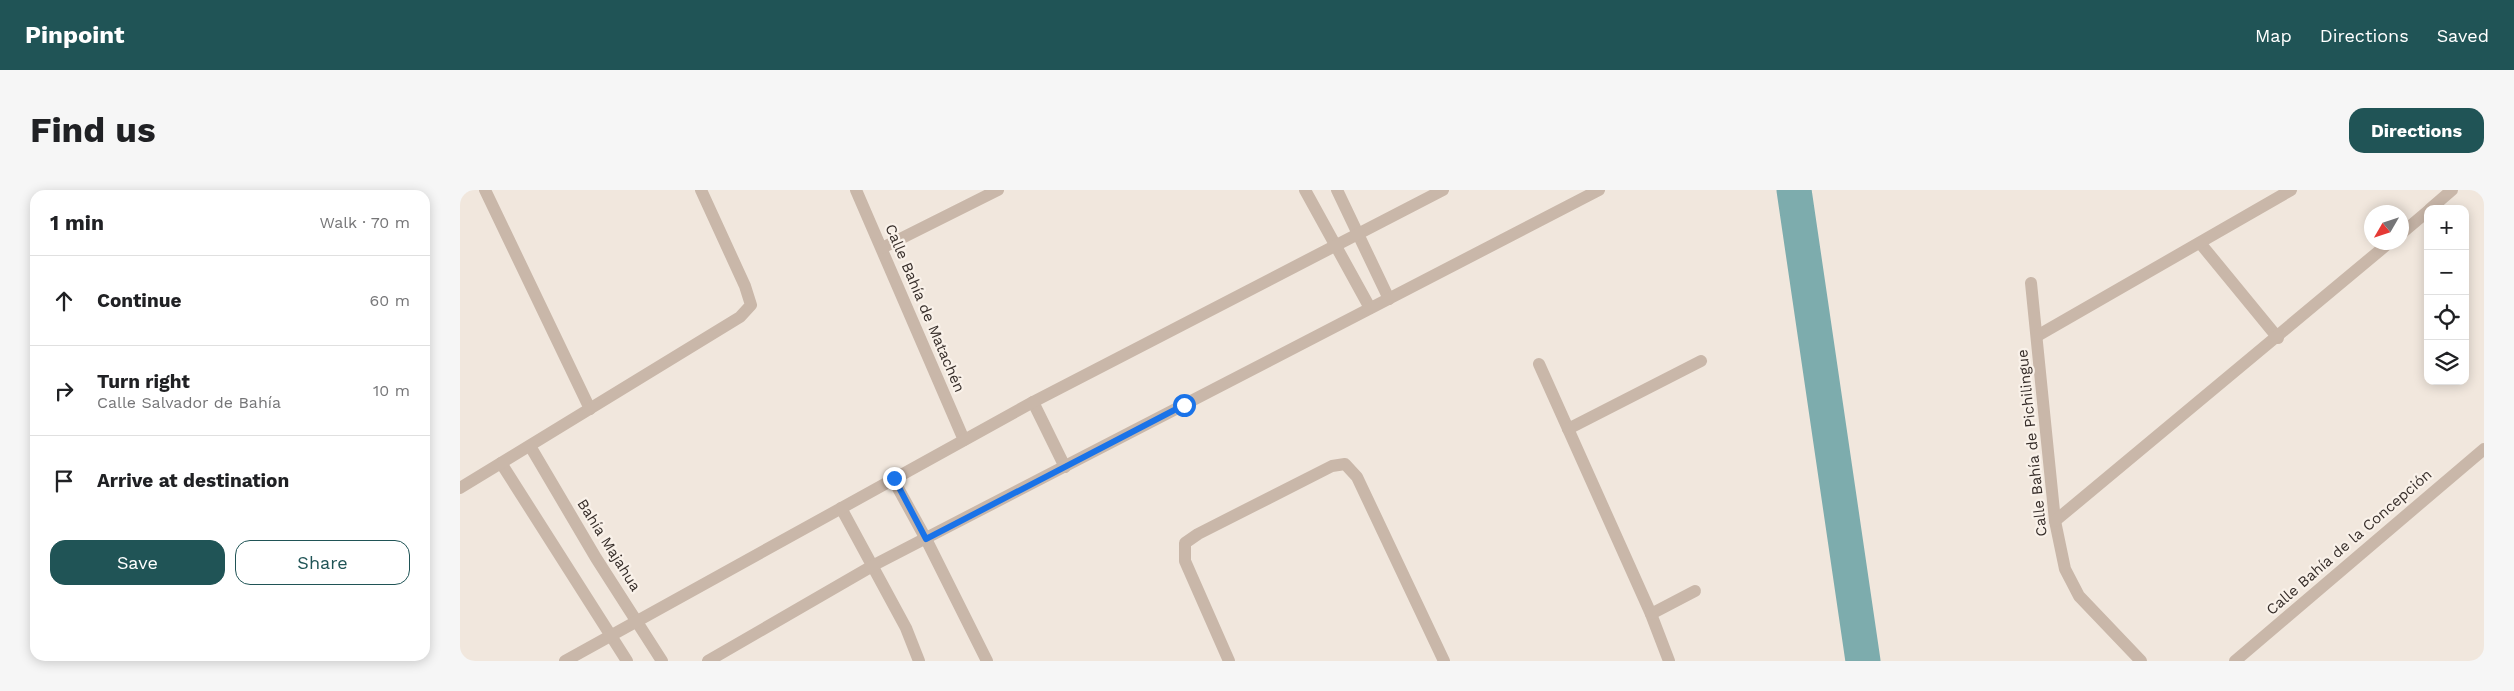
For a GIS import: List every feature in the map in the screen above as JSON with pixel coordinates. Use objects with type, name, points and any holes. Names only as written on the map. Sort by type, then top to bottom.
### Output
[{"type":"street","points":[[485,190],[590,409]]},
{"type":"street","points":[[460,488],[740,317],[751,306],[745,286],[700,190]]},
{"type":"street","name":"Calle Bahía de Matachén","points":[[856,190],[964,440]]},
{"type":"street","points":[[882,248],[998,190]]},
{"type":"street","points":[[1305,190],[1370,308]]},
{"type":"street","points":[[1337,190],[1388,299]]},
{"type":"street","points":[[565,661],[1033,402],[1443,190]]},
{"type":"street","points":[[708,661],[874,565],[1598,190]]},
{"type":"street","points":[[2037,336],[2291,190]]},
{"type":"street","points":[[2435,205],[2452,190]]},
{"type":"street","points":[[2409,227],[2424,214]]},
{"type":"street","points":[[2200,243],[2278,338]]},
{"type":"street","points":[[2055,521],[2278,338],[2381,250]]},
{"type":"street","name":"Calle Bahía de Pichilingue","points":[[2031,283],[2055,521],[2065,569],[2080,596],[2141,661]]},
{"type":"street","points":[[1568,429],[1700,361]]},
{"type":"street","points":[[1539,364],[1651,614],[1669,661]]},
{"type":"street","points":[[1033,402],[1065,467]]},
{"type":"street","name":"Bahía Majahua","points":[[530,446],[662,661]]},
{"type":"street","name":"Calle Bahía de la Concepción","points":[[2235,661],[2484,448]]},
{"type":"street","points":[[501,463],[627,661]]},
{"type":"street","points":[[1229,661],[1184,560],[1185,543],[1198,534],[1332,466],[1345,464],[1357,477],[1444,661]]},
{"type":"street","points":[[894,478],[987,661]]},
{"type":"street","points":[[841,508],[874,565],[906,628],[919,661]]},
{"type":"street","points":[[1651,614],[1695,591]]},
{"type":"waterway","points":[[1794,190],[1863,661]]},
{"type":"route","points":[[894,478],[926,539],[1184,405]]}]
